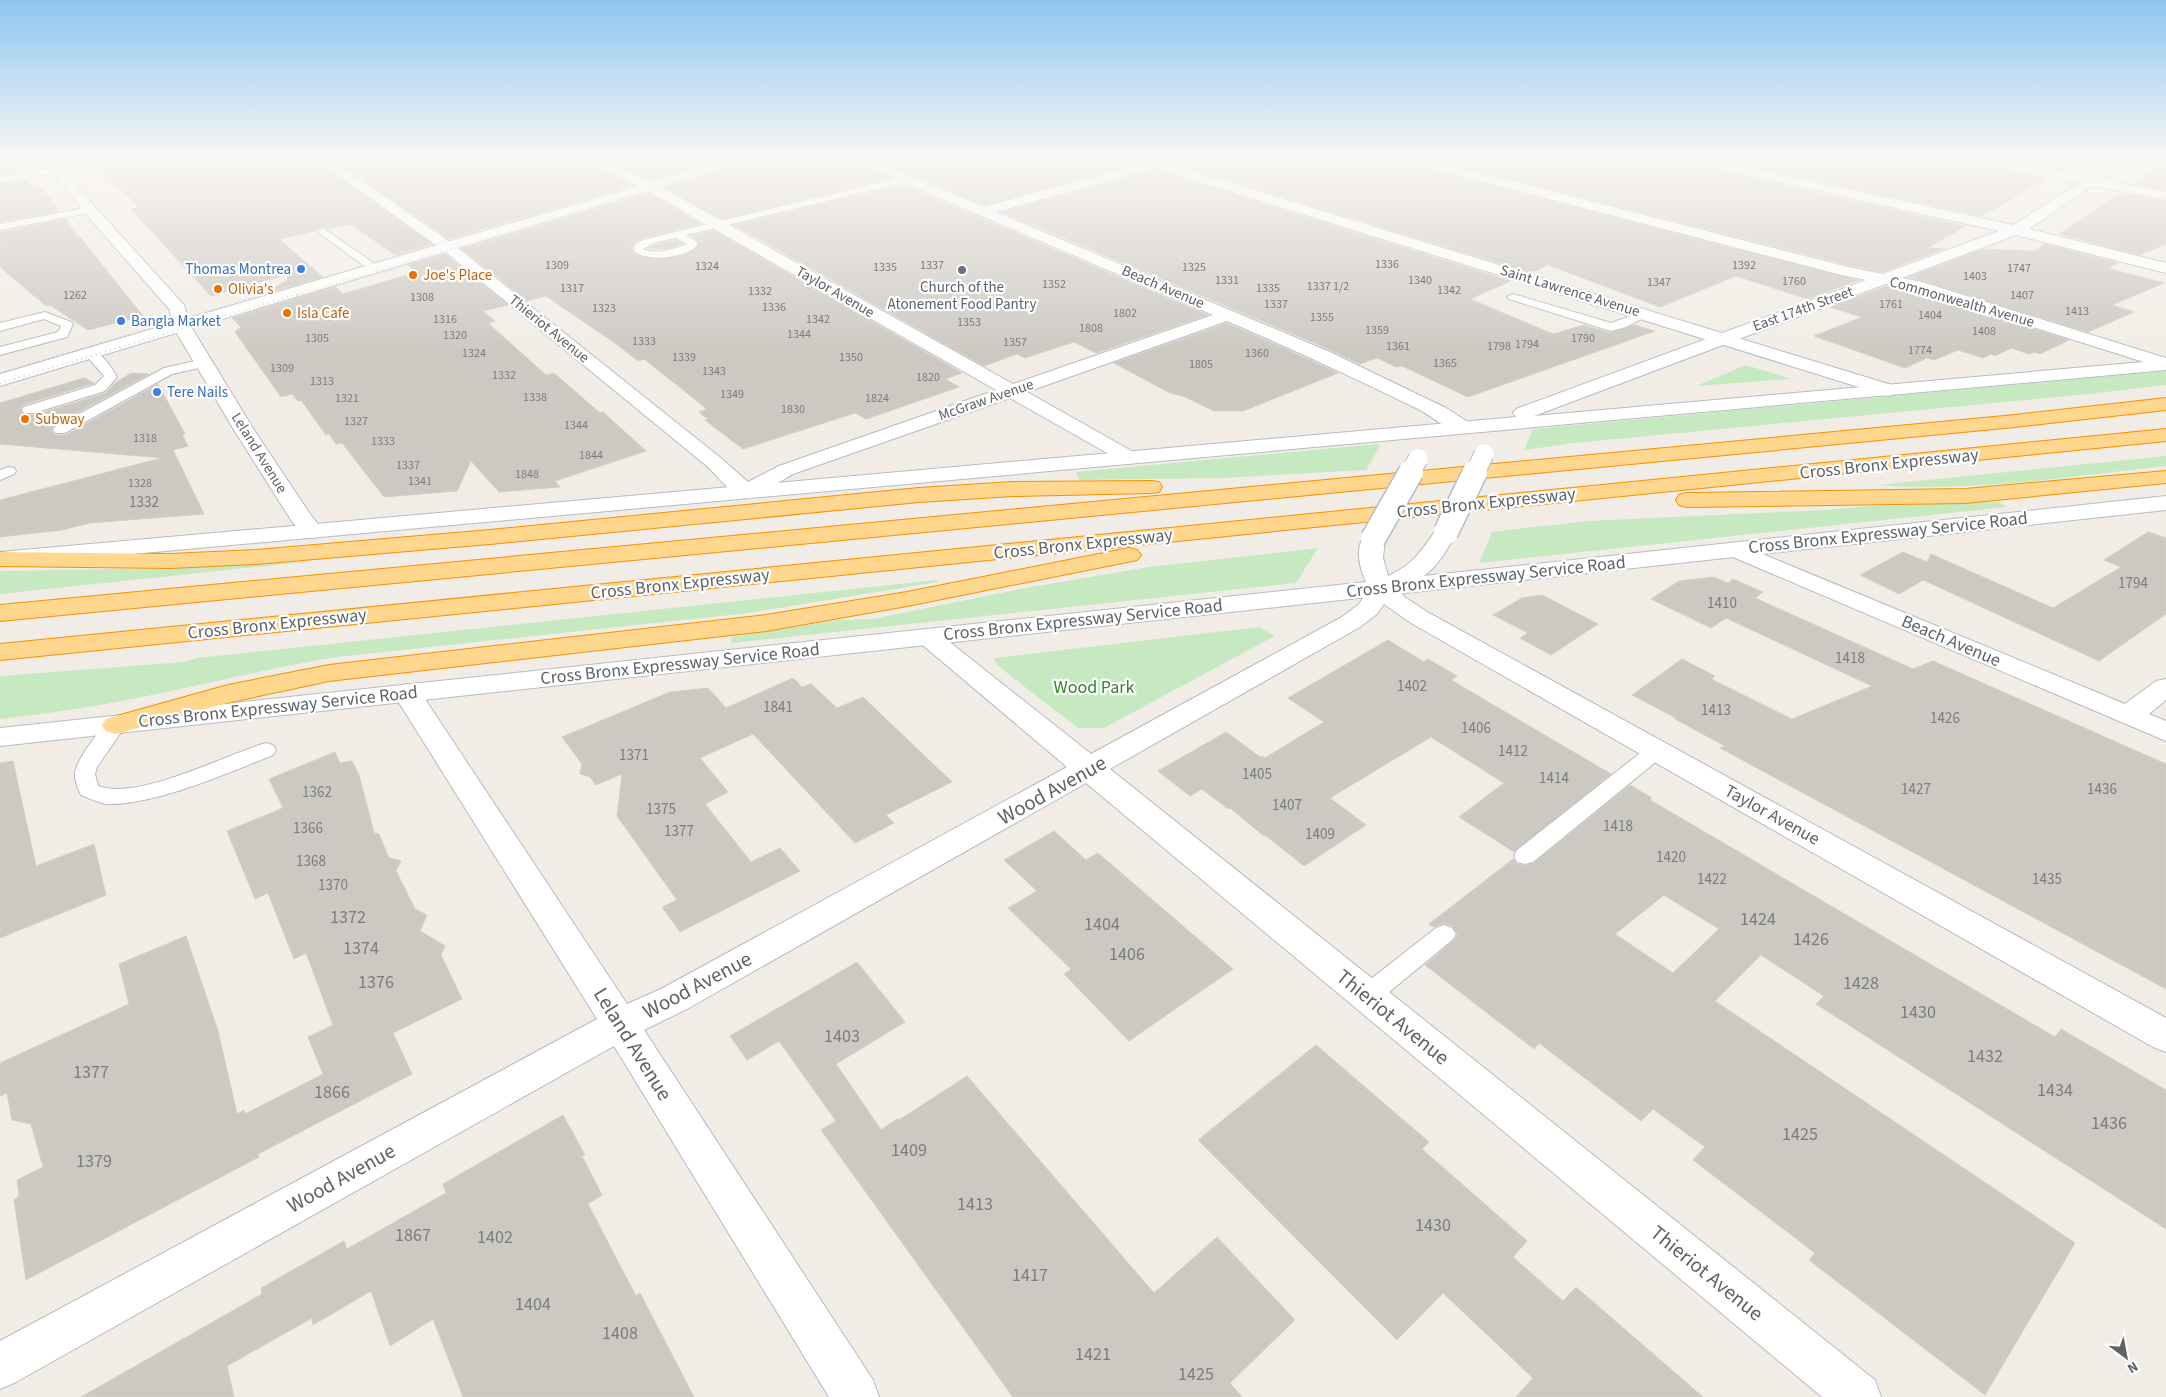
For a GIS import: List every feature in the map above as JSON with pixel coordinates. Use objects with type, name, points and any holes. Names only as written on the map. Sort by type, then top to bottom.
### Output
[{"type":"highway","name":"Cross Bronx Expressway","points":[[0,613],[2058,416],[2166,404]]},
{"type":"highway","name":"Cross Bronx Expressway","points":[[0,652],[2166,435]]},
{"type":"highway","points":[[1508,501],[1916,498],[2013,493],[2166,477]]},
{"type":"highway","points":[[0,559],[170,560],[256,557],[985,490],[1348,484]]},
{"type":"highway","points":[[116,725],[228,694],[314,676],[398,664],[694,632],[817,615],[1290,523]]},
{"type":"street","name":"Leland Avenue","points":[[102,223],[178,309],[181,325],[296,510],[312,531]]},
{"type":"street","name":"Thieriot Avenue","points":[[414,223],[448,247],[747,492]]},
{"type":"street","points":[[0,379],[526,223]]},
{"type":"street","name":"Taylor Avenue","points":[[714,223],[1130,458]]},
{"type":"street","name":"Beach Avenue","points":[[1012,223],[1374,379],[1444,414],[1464,428]]},
{"type":"street","name":"Saint Lawrence Avenue","points":[[1349,223],[1888,390]]},
{"type":"street","name":"Commonwealth Avenue","points":[[1658,223],[1838,270],[1916,285],[2166,364]]},
{"type":"street","points":[[1984,223],[2166,268]]},
{"type":"street","name":"East 174th Street","points":[[1382,588],[1371,563],[1370,554],[1373,539],[1418,459],[1426,448],[1436,440],[1464,428],[1522,413],[2029,223]]},
{"type":"street","name":"McGraw Avenue","points":[[747,492],[765,480],[786,470],[1229,316]]},
{"type":"street","points":[[0,559],[2166,364]]},
{"type":"street","points":[[1382,588],[1412,574],[1422,567],[1434,554],[1446,532],[1484,454],[1479,441],[1464,428]]},
{"type":"street","name":"Cross Bronx Expressway Service Road","points":[[0,737],[2166,503]]},
{"type":"street","name":"Beach Avenue","points":[[1736,550],[2166,732]]},
{"type":"street","name":"Taylor Avenue","points":[[1382,588],[1410,613],[2166,1036]]},
{"type":"street","name":"Wood Avenue","points":[[0,1366],[620,1024],[683,994],[1090,769],[1351,622],[1368,609],[1382,588]]},
{"type":"street","name":"Thieriot Avenue","points":[[928,637],[1858,1397]]},
{"type":"street","points":[[2128,716],[2166,687]]},
{"type":"street","name":"Leland Avenue","points":[[406,694],[620,1024],[856,1397]]},
{"type":"lane","points":[[0,227],[20,223]]},
{"type":"lane","points":[[678,234],[724,223]]},
{"type":"lane","points":[[323,231],[374,268]]},
{"type":"lane","points":[[1513,297],[1610,328],[1622,325],[1645,314]]},
{"type":"lane","points":[[0,327],[45,315],[67,324],[63,334],[0,351]]},
{"type":"lane","points":[[30,410],[100,388],[111,377],[104,366],[90,353]]},
{"type":"lane","points":[[60,430],[168,372],[204,363]]},
{"type":"lane","points":[[116,725],[91,760],[86,773],[86,785],[90,790],[102,796],[134,795],[163,788],[266,750]]},
{"type":"lane","points":[[1525,856],[1656,751]]},
{"type":"lane","points":[[1367,996],[1444,934]]},
{"type":"green space","points":[[1746,365],[1791,379],[1696,386]]},
{"type":"green space","points":[[2166,371],[2166,385],[1574,443],[1524,450],[1533,429]]},
{"type":"green space","points":[[1378,444],[1380,446],[1366,470],[1223,478],[1079,480],[1076,472]]},
{"type":"green space","points":[[2166,456],[2166,466],[2022,482],[1950,487],[1878,485]]},
{"type":"green space","points":[[1999,502],[2006,507],[1479,563],[1492,532],[1588,521],[1825,510],[1869,506]]},
{"type":"green space","points":[[1318,548],[1296,583],[731,643],[732,637],[838,620],[873,619],[1020,589],[1149,567]]},
{"type":"green space","points":[[313,561],[0,594],[0,571],[190,568]]},
{"type":"green space","points":[[937,580],[938,582],[749,613],[337,657],[115,702],[0,719],[0,676],[184,662],[197,658]]},
{"type":"green space","name":"Wood Park","points":[[1259,627],[1275,636],[1104,728],[1078,728],[998,666],[994,658]]},
{"type":"building","points":[[44,223],[68,223],[143,316],[88,330],[50,305],[46,306],[0,267],[0,232]]},
{"type":"building","points":[[144,223],[403,223],[432,244],[395,255],[351,224],[327,229],[322,226],[316,231],[279,239],[323,277],[263,294],[288,280],[286,275],[211,296]]},
{"type":"building","points":[[426,223],[503,223],[449,239]]},
{"type":"building","points":[[548,223],[700,223],[701,224],[646,237],[634,242],[631,251],[638,256],[655,259],[684,255],[699,246],[698,240],[691,236],[713,230],[962,373],[945,379],[959,387],[866,419],[855,413],[743,449],[705,420],[708,419],[699,412],[707,409],[644,359],[638,361],[546,296],[527,301],[462,249]]},
{"type":"building","points":[[742,223],[993,223],[1208,315],[1096,353],[1074,342],[1025,358],[1017,354],[984,366],[734,225]]},
{"type":"building","points":[[1029,223],[1326,223],[1511,281],[1470,299],[1553,334],[1584,325],[1610,333],[1635,325],[1655,331],[1468,397],[1402,366],[1396,367],[1377,358],[1360,364],[1331,350]]},
{"type":"building","points":[[1369,223],[1638,223],[1859,280],[1808,299],[1736,276],[1660,307],[1548,265],[1531,273]]},
{"type":"building","points":[[1684,223],[1953,223],[1966,226],[1928,248],[1946,248],[1882,272]]},
{"type":"building","points":[[2075,223],[2166,223],[2166,244],[2140,255],[2059,234]]},
{"type":"building","points":[[676,240],[682,244],[665,249],[648,248],[654,245]]},
{"type":"building","points":[[2045,244],[2119,263],[2107,268],[2164,283],[2112,305],[2134,312],[2088,332],[1909,277],[1983,249],[2035,251]]},
{"type":"building","points":[[445,254],[508,305],[483,311],[495,321],[488,323],[546,375],[554,373],[600,413],[603,412],[646,451],[555,481],[560,487],[499,492],[471,461],[457,491],[384,497],[342,443],[336,444],[329,434],[326,435],[301,400],[298,401],[292,394],[281,397],[235,332],[241,327],[232,318],[335,287],[343,294],[417,272],[408,265]]},
{"type":"building","points":[[1886,286],[1913,291],[2069,340],[2040,354],[2035,352],[2029,354],[2011,348],[1995,356],[1991,354],[1983,358],[1958,350],[1934,360],[1927,358],[1905,368],[1814,336],[1862,317],[1830,307]]},
{"type":"building","points":[[1227,323],[1338,373],[1243,411],[1214,411],[1183,396],[1170,393],[1114,363]]},
{"type":"building","points":[[131,373],[149,374],[54,425],[51,431],[55,435],[66,435],[158,384],[185,434],[182,435],[188,446],[173,450],[204,514],[89,523],[62,530],[0,537],[0,500],[162,458],[0,444],[0,403],[84,378],[94,383],[23,405],[20,409],[24,415],[35,415],[106,393],[114,384]]},
{"type":"building","points":[[2148,532],[2166,538],[2166,614],[2099,661],[1923,580],[1899,594],[1860,575],[1903,552],[1927,562],[1931,554],[2053,608],[2121,567],[2104,560]]},
{"type":"building","points":[[1714,577],[1728,583],[1733,579],[1763,592],[1755,598],[1913,669],[1933,661],[2166,764],[2166,989],[1720,748],[1725,746],[1632,695],[1682,659],[1715,676],[1711,679],[1792,719],[1872,686],[1726,618],[1711,628],[1651,599],[1679,581]]},
{"type":"building","points":[[1542,595],[1598,624],[1551,655],[1520,638],[1528,633],[1493,615],[1522,598]]},
{"type":"building","points":[[1388,640],[1424,662],[1428,659],[1457,676],[1451,680],[1611,774],[1514,852],[1459,817],[1504,783],[1431,737],[1330,798],[1366,825],[1304,866],[1230,808],[1228,809],[1202,789],[1190,796],[1158,771],[1226,732],[1260,757],[1265,758],[1324,722],[1288,698]]},
{"type":"building","points":[[793,678],[802,687],[811,684],[837,708],[863,697],[952,782],[886,815],[894,823],[855,843],[753,734],[700,758],[728,792],[705,804],[751,862],[780,848],[800,871],[680,932],[662,907],[677,900],[617,816],[622,774],[596,785],[590,777],[580,774],[582,764],[562,737],[670,692],[708,688],[726,708]]},
{"type":"building","points":[[335,752],[340,763],[352,761],[359,775],[374,833],[379,834],[389,858],[401,861],[396,871],[415,909],[427,915],[420,931],[445,946],[441,955],[462,999],[393,1033],[412,1074],[258,1154],[259,1157],[26,1280],[14,1200],[19,1196],[17,1180],[43,1167],[31,1124],[12,1120],[7,1093],[0,1096],[0,1063],[129,1004],[119,964],[186,936],[218,1031],[237,1114],[244,1110],[245,1114],[323,1074],[308,1037],[333,1025],[306,953],[294,959],[268,893],[255,899],[227,831],[283,808],[269,779]]},
{"type":"building","points":[[13,761],[36,866],[94,844],[106,895],[0,938],[0,763]]},
{"type":"building","points":[[1630,785],[1652,798],[1650,800],[2055,1037],[2061,1029],[2166,1090],[2166,1229],[1816,1004],[1824,996],[1761,955],[1715,1001],[2075,1243],[1985,1395],[1809,1260],[1815,1253],[1693,1160],[1705,1147],[1653,1109],[1641,1121],[1539,1043],[1534,1049],[1425,965],[1458,935],[1453,926],[1443,923],[1434,927],[1429,924],[1513,859],[1517,864],[1525,866],[1534,863]],"holes":[[[1664,895],[1719,929],[1673,973],[1615,934]]]},
{"type":"building","points":[[1054,831],[1086,860],[1098,853],[1233,969],[1129,1041],[1064,974],[1071,969],[1008,908],[1037,891],[1004,860]]},
{"type":"building","points":[[857,962],[905,1022],[836,1064],[881,1130],[967,1076],[1154,1293],[1217,1237],[1295,1320],[1230,1383],[1242,1397],[1013,1397],[821,1130],[836,1121],[779,1041],[747,1060],[730,1036]]},
{"type":"building","points":[[1316,1045],[1429,1142],[1422,1149],[1527,1241],[1513,1257],[1563,1301],[1576,1287],[1703,1397],[1516,1397],[1533,1378],[1443,1293],[1397,1340],[1198,1140]]},
{"type":"building","points":[[563,1115],[585,1155],[582,1156],[602,1195],[588,1204],[636,1296],[640,1293],[694,1397],[463,1397],[433,1319],[390,1346],[371,1291],[313,1325],[312,1318],[227,1366],[234,1397],[81,1397],[262,1294],[261,1288],[344,1241],[347,1249],[446,1193],[443,1184]]},
{"type":"railway","points":[[265,295],[510,223]]},
{"type":"railway","points":[[296,295],[538,223]]},
{"type":"railway","points":[[0,373],[269,294]]},
{"type":"railway","points":[[0,383],[300,294]]},
{"type":"place","name":"Thomas Montrea","points":[[301,269]]},
{"type":"place","name":"Church of the Atonement Food Pantry","points":[[962,270]]},
{"type":"place","name":"Joe's Place","points":[[413,275]]},
{"type":"place","name":"Olivia's","points":[[218,289]]},
{"type":"place","name":"Isla Cafe","points":[[287,313]]},
{"type":"place","name":"Bangla Market","points":[[121,321]]},
{"type":"place","name":"Tere Nails","points":[[157,392]]},
{"type":"place","name":"Subway","points":[[25,419]]}]
